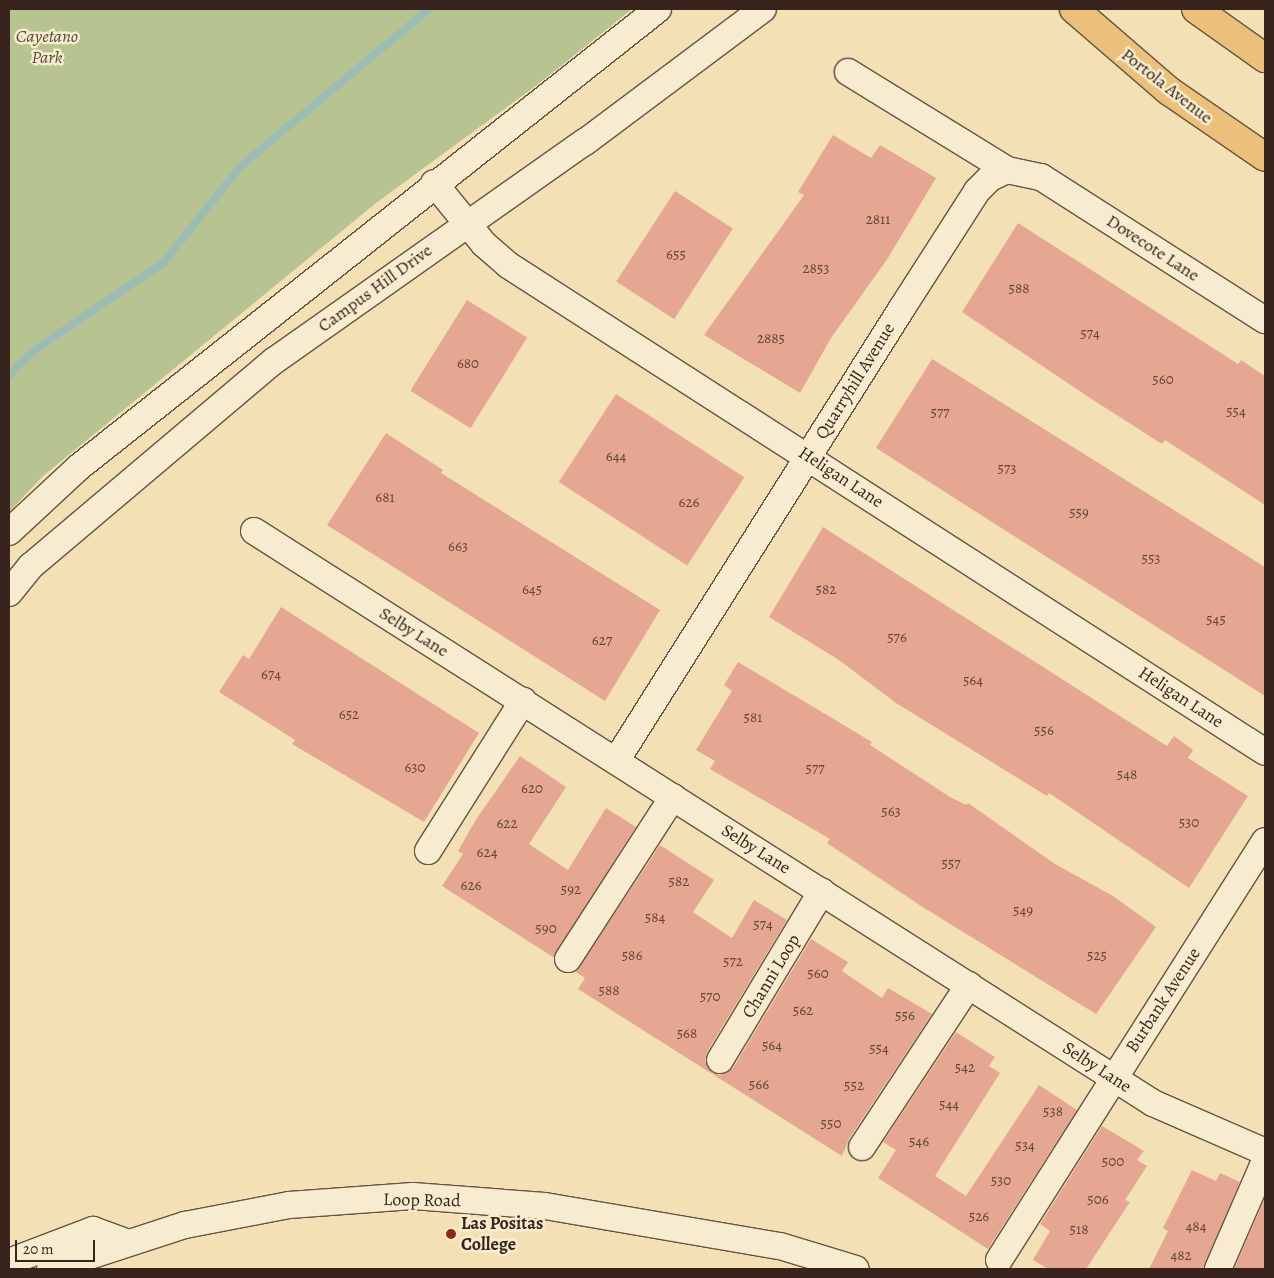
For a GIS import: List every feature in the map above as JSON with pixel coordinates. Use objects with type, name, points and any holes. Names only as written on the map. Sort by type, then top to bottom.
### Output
[{"type":"main road","name":"Portola Avenue","points":[[1074,9],[1169,91],[1265,157]]},
{"type":"main road","points":[[1196,9],[1265,58]]},
{"type":"street","points":[[9,532],[79,467],[434,183],[658,9]]},
{"type":"street","name":"Campus Hill Drive","points":[[9,593],[31,566],[274,361],[465,223],[585,142],[763,9]]},
{"type":"street","points":[[848,72],[1007,170]]},
{"type":"street","name":"Dovecote Lane","points":[[1007,170],[1041,177],[1265,320]]},
{"type":"street","name":"Quarryhill Avenue","points":[[616,761],[977,191],[990,178],[1007,170]]},
{"type":"street","name":"Heligan Lane","points":[[434,183],[465,223],[508,265],[808,456],[1265,752]]},
{"type":"street","name":"Selby Lane","points":[[254,531],[1114,1077],[1180,1117],[1265,1152]]},
{"type":"street","points":[[428,850],[523,701]]},
{"type":"street","points":[[568,959],[673,796]]},
{"type":"street","name":"Burbank Avenue","points":[[999,1260],[1265,842]]},
{"type":"street","name":"Channi Loop","points":[[720,1060],[822,891]]},
{"type":"street","points":[[862,1147],[969,985]]},
{"type":"street","points":[[1218,1269],[1265,1161]]},
{"type":"street","name":"Loop Road","points":[[50,1269],[185,1225],[289,1205],[413,1196],[574,1210],[780,1246],[856,1269]]},
{"type":"street","points":[[9,1262],[93,1230],[128,1243]]},
{"type":"green space","name":"Cayetano Park","points":[[9,9],[632,9],[537,85],[376,203],[43,476],[9,512]]},
{"type":"building","points":[[833,135],[871,158],[880,145],[936,178],[888,258],[831,338],[800,393],[704,335],[804,195],[798,192]]},
{"type":"building","points":[[675,191],[733,229],[674,319],[616,282]]},
{"type":"building","points":[[1018,223],[1238,364],[1241,360],[1265,376],[1265,505],[1165,440],[1162,444],[962,312]]},
{"type":"building","points":[[467,300],[527,338],[471,428],[410,391]]},
{"type":"building","points":[[932,359],[1265,567],[1265,696],[876,448]]},
{"type":"building","points":[[616,394],[744,477],[687,565],[559,482]]},
{"type":"building","points":[[386,433],[443,470],[441,473],[660,610],[605,701],[327,525]]},
{"type":"building","points":[[823,527],[1167,746],[1174,736],[1193,750],[1188,758],[1248,796],[1189,888],[1049,793],[1047,796],[896,703],[839,660],[769,617]]},
{"type":"building","points":[[281,607],[479,733],[424,822],[292,744],[295,740],[219,692],[243,655],[249,659]]},
{"type":"building","points":[[738,662],[872,742],[870,745],[950,797],[966,805],[968,803],[1055,864],[1113,896],[1156,927],[1096,1014],[921,906],[827,843],[830,839],[710,769],[715,761],[696,750],[732,691],[724,685]]},
{"type":"building","points":[[520,756],[566,787],[529,844],[568,870],[606,808],[636,827],[553,957],[442,886],[463,854],[458,851],[475,821]]},
{"type":"building","points":[[660,845],[714,880],[693,912],[732,938],[754,900],[787,920],[707,1052],[705,1060],[712,1073],[720,1075],[733,1068],[811,939],[848,962],[842,971],[882,998],[888,988],[932,1014],[849,1139],[842,1156],[578,989],[585,978],[576,972]]},
{"type":"building","points":[[956,1032],[995,1057],[989,1066],[1000,1073],[935,1176],[966,1196],[1039,1085],[1077,1110],[988,1249],[878,1178],[896,1150],[883,1142]]},
{"type":"building","points":[[1102,1126],[1144,1151],[1137,1160],[1147,1166],[1125,1200],[1130,1202],[1086,1269],[1048,1269],[1033,1260],[1050,1231],[1040,1224]]},
{"type":"building","points":[[1192,1170],[1216,1181],[1220,1173],[1240,1182],[1203,1269],[1149,1269],[1168,1231],[1163,1228]]},
{"type":"building","points":[[1265,1198],[1265,1269],[1234,1269]]},
{"type":"waterway","points":[[9,375],[35,350],[163,263],[241,166],[429,9]]},
{"type":"place","name":"Las Positas College","points":[[451,1234]]}]
